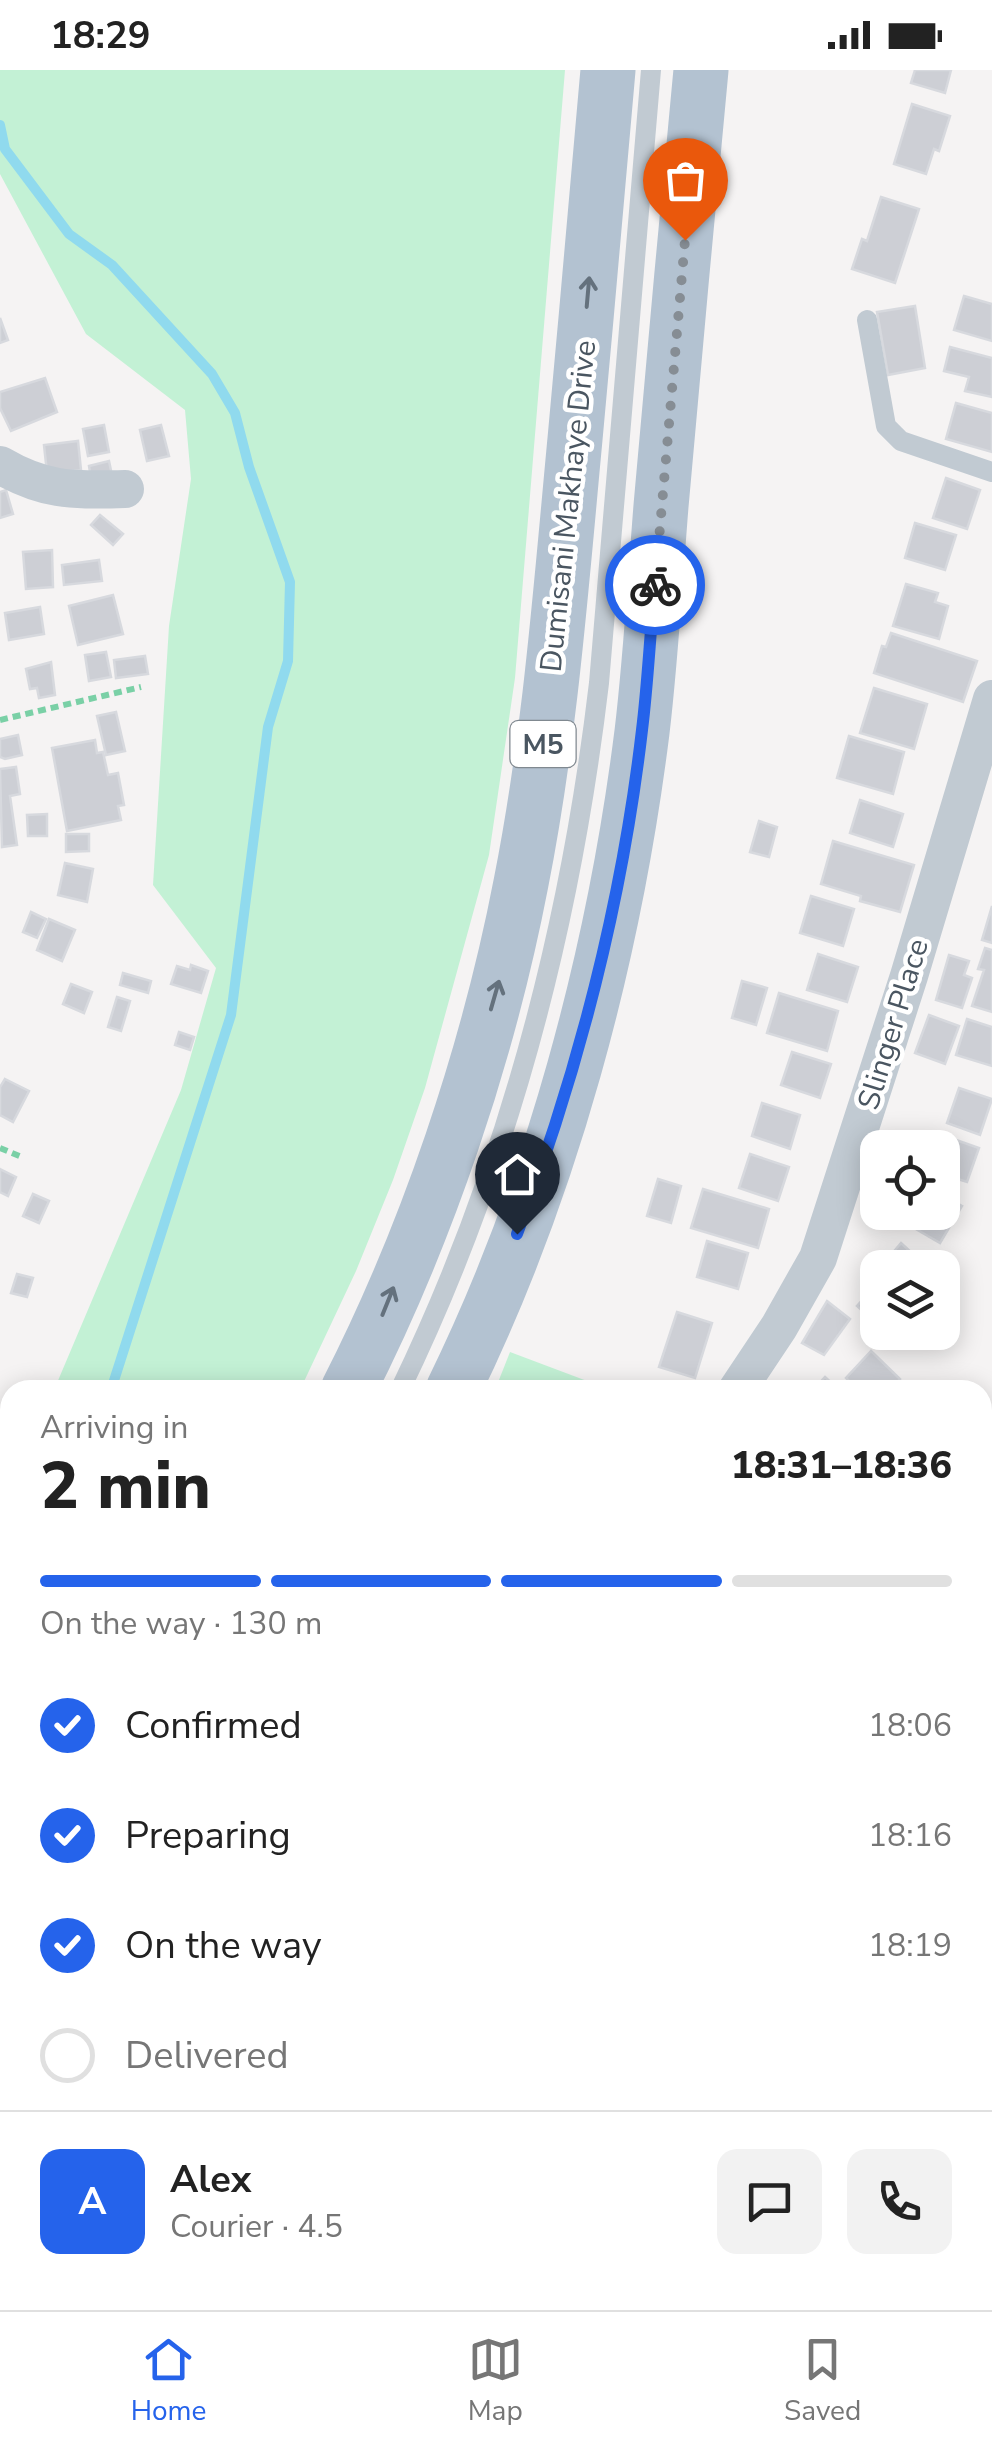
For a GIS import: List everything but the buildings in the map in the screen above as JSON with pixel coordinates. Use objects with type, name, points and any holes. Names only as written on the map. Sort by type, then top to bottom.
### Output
[{"type":"main road","name":"Dumisani Makhaye Drive","points":[[353,1380],[382,1318],[449,1148],[500,976],[522,883],[562,583],[608,70]]},
{"type":"main road","points":[[457,1380],[492,1302],[557,1120],[599,972],[624,843],[642,731],[701,70]]},
{"type":"street","points":[[0,465],[40,486],[125,489]]},
{"type":"street","name":"Slinger Place","points":[[744,1380],[818,1258],[903,995],[992,698]]},
{"type":"lane","points":[[404,1380],[463,1248],[502,1139],[567,894],[588,777],[598,683],[651,70]]},
{"type":"lane","points":[[867,320],[886,426],[892,434],[901,441],[992,472]]},
{"type":"path","points":[[0,720],[141,687]]},
{"type":"path","points":[[0,1148],[24,1158]]},
{"type":"green space","points":[[0,70],[565,70],[515,678],[489,855],[425,1088],[393,1180],[305,1380],[58,1380],[181,1090],[216,968],[153,885],[169,626],[191,479],[185,410],[86,334],[0,174]]},
{"type":"green space","points":[[510,1352],[584,1380],[499,1380]]},
{"type":"waterway","points":[[0,125],[5,149],[69,234],[112,265],[212,374],[235,413],[249,467],[290,582],[288,661],[268,727],[231,1015],[114,1380]]},
{"type":"way so far","points":[[655,585],[685,240]]},
{"type":"route","points":[[517,1234],[557,1120],[599,972],[642,731],[655,585]]}]
